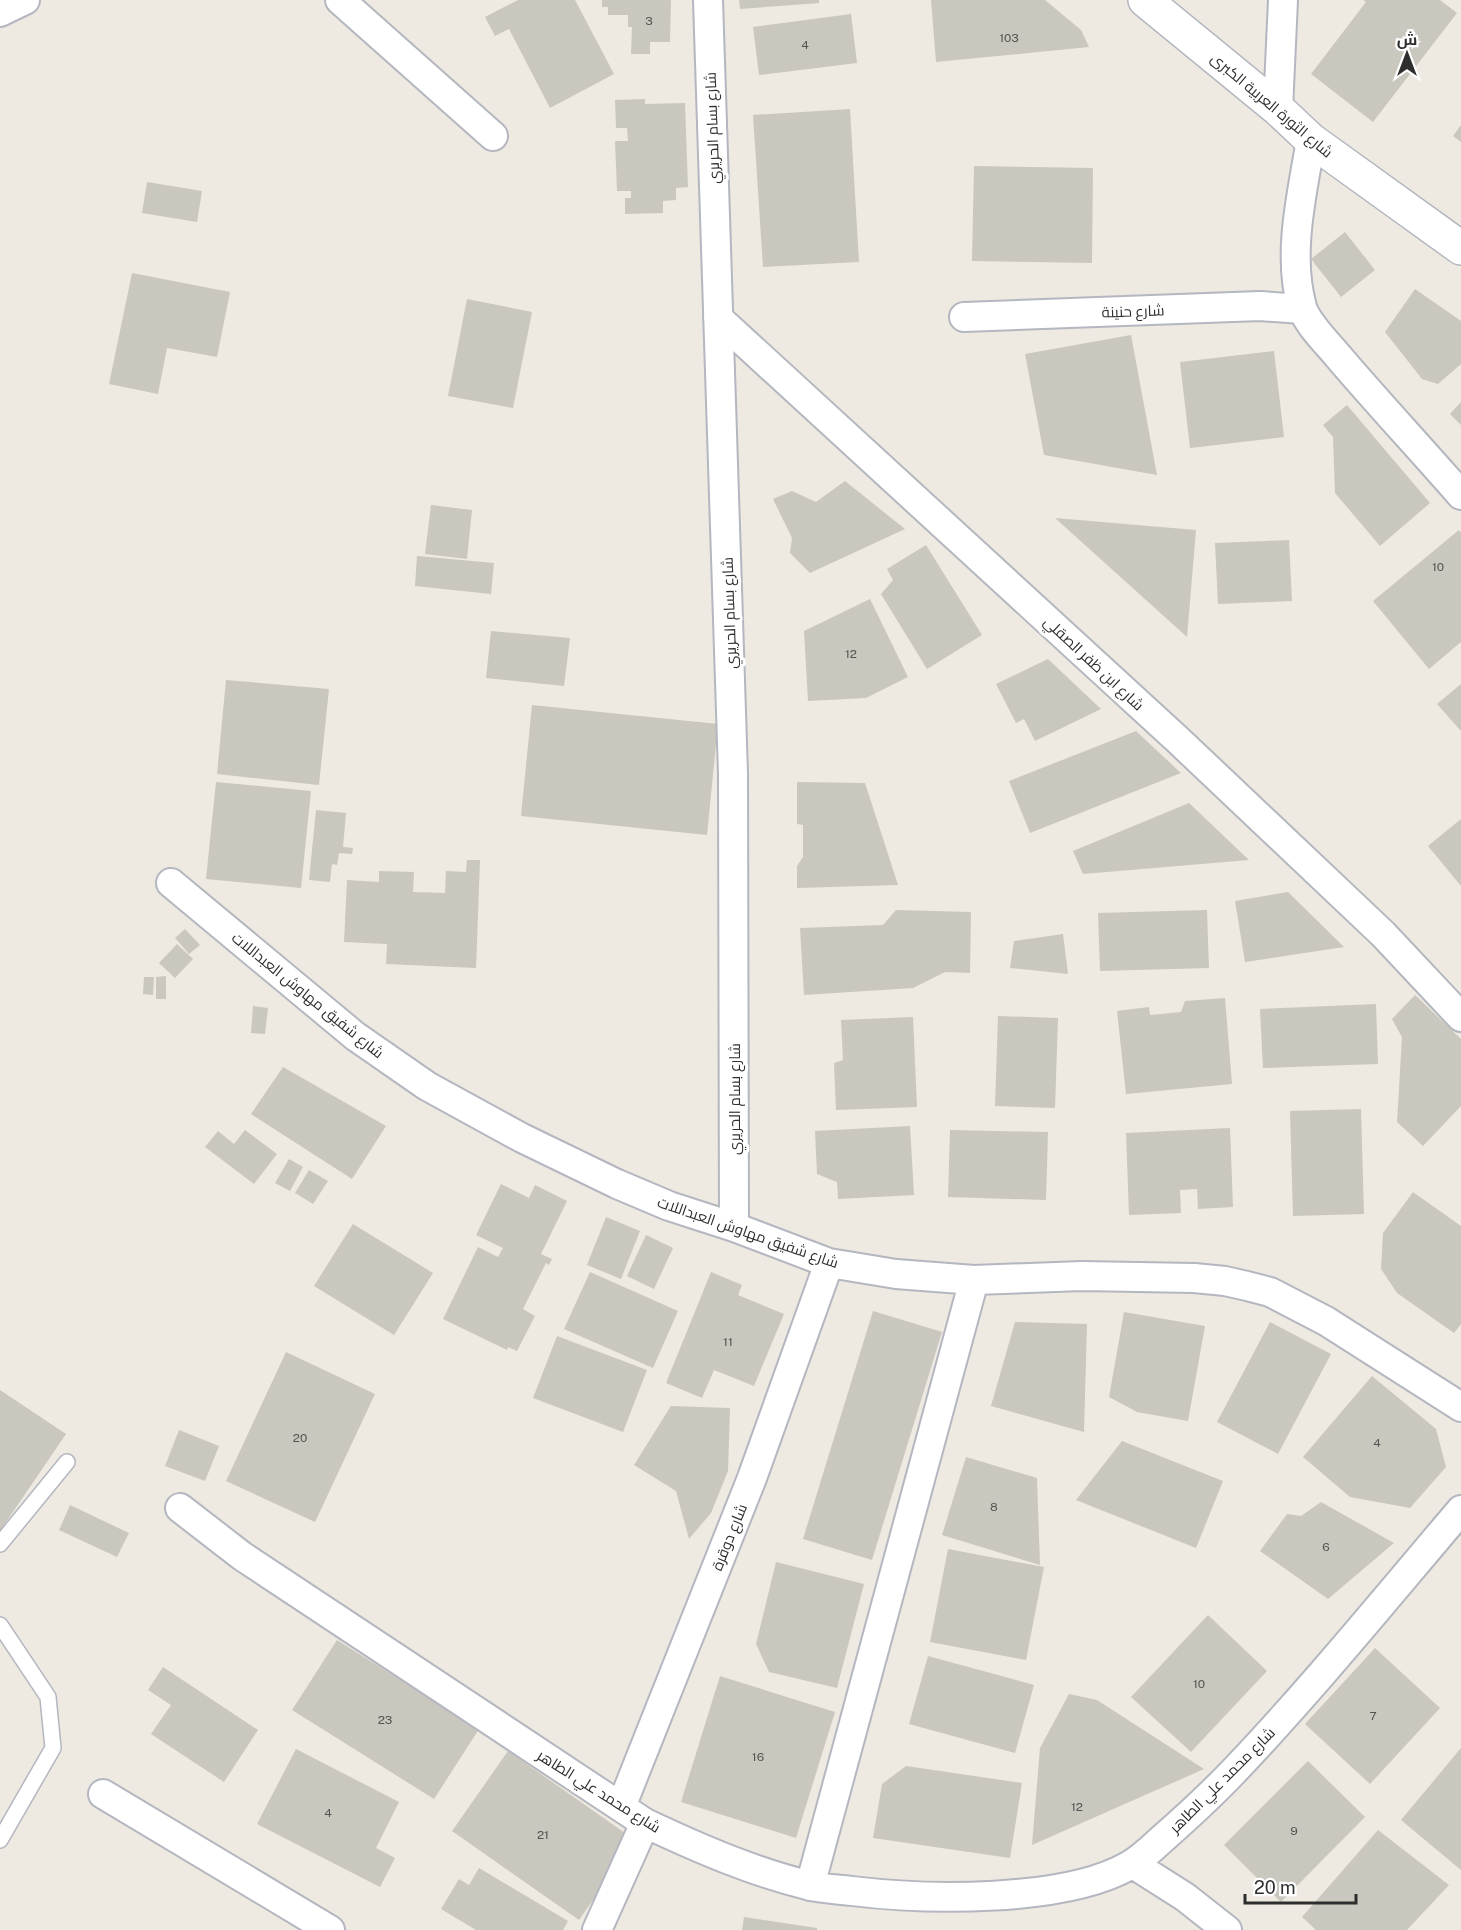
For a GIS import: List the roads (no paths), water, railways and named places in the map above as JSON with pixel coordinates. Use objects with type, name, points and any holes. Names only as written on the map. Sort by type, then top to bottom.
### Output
[{"type":"street","points":[[0,12],[25,0]]},
{"type":"street","points":[[340,0],[493,136]]},
{"type":"street","name":"شارع بسام الحريري","points":[[708,0],[733,774],[734,1227]]},
{"type":"street","name":"شارع الثورة العربية الكبرى","points":[[1145,0],[1278,109],[1311,140],[1461,248]]},
{"type":"street","points":[[1278,109],[1283,0]]},
{"type":"street","points":[[1311,140],[1297,232],[1297,272],[1302,309],[1322,337],[1461,495]]},
{"type":"street","name":"شارع حنينة","points":[[964,318],[1260,306],[1302,309]]},
{"type":"street","name":"شارع ابن ظفر الصقلي","points":[[718,318],[1178,740],[1383,934],[1461,1017]]},
{"type":"street","name":"شارع شفيق مهاوش العبداللات","points":[[171,883],[355,1036],[427,1086],[522,1138],[617,1184],[669,1206],[734,1227],[829,1263],[896,1274],[974,1280],[1082,1276],[1194,1278],[1247,1286],[1270,1292],[1326,1321],[1461,1407]]},
{"type":"street","name":"شارع دوقرة","points":[[621,1807],[752,1478],[829,1263]]},
{"type":"street","points":[[810,1886],[974,1280]]},
{"type":"street","name":"شارع محمد علي الطاهر","points":[[180,1508],[242,1556],[645,1823],[709,1853],[810,1886],[946,1896],[1005,1894],[1074,1887],[1110,1876],[1133,1864],[1202,1804],[1266,1737],[1461,1510]]},
{"type":"street","points":[[103,1794],[330,1930]]},
{"type":"street","points":[[597,1930],[645,1823]]},
{"type":"street","points":[[1133,1864],[1185,1897],[1227,1930]]},
{"type":"lane","points":[[0,1544],[66,1462]]},
{"type":"lane","points":[[0,1625],[48,1697],[53,1748],[0,1840]]}]
